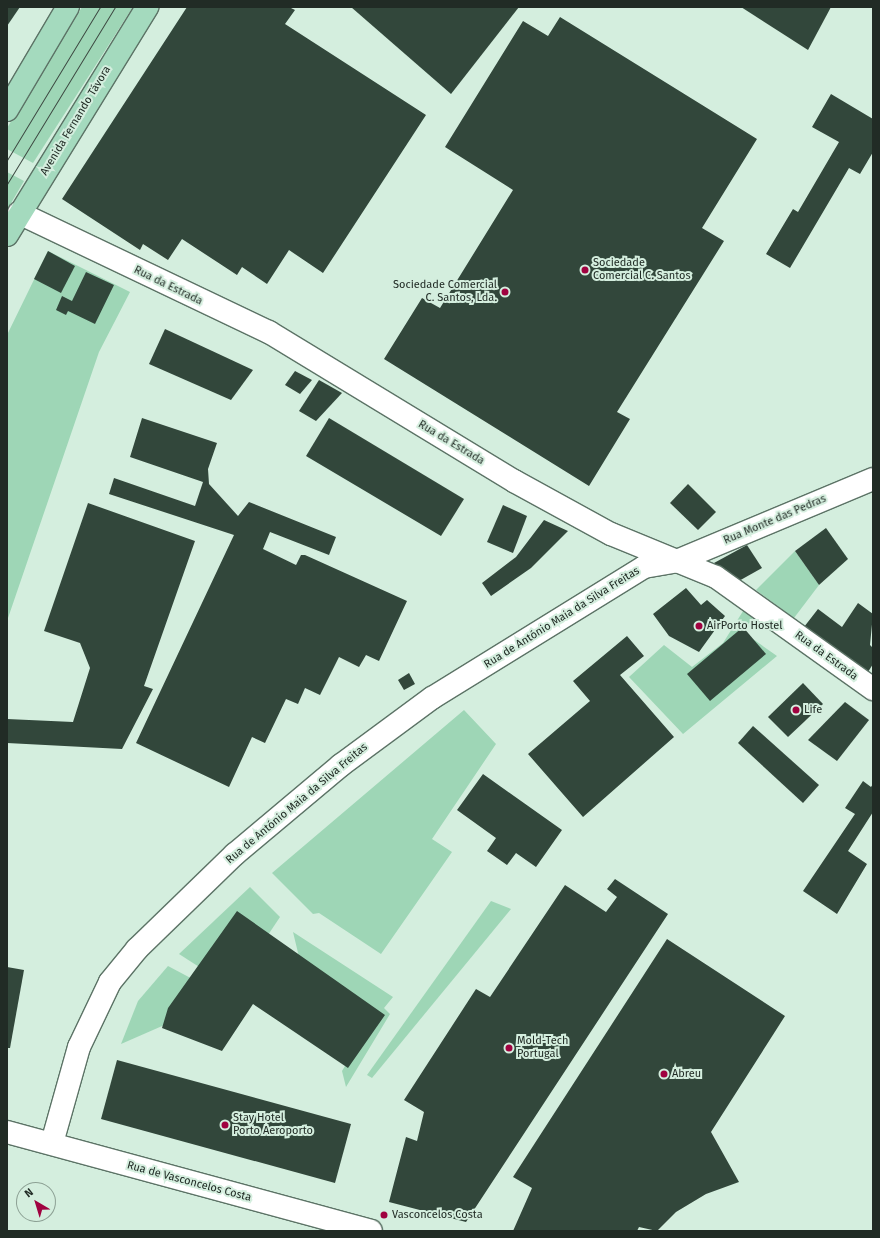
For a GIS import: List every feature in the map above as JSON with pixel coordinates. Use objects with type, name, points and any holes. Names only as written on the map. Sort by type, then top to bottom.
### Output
[{"type":"main road","points":[[7,110],[68,7]]},
{"type":"main road","name":"Avenida Fernando Távora","points":[[7,235],[147,7]]},
{"type":"street","name":"Rua da Estrada","points":[[20,213],[269,332],[514,481],[611,534],[716,577],[873,690]]},
{"type":"street","name":"Rua Monte das Pedras","points":[[677,561],[873,479]]},
{"type":"street","name":"Rua de António Maia da Silva Freitas","points":[[52,1143],[79,1047],[110,982],[137,949],[235,854],[341,765],[432,698],[644,568],[677,561]]},
{"type":"street","name":"Rua de Vasconcelos Costa","points":[[7,1132],[371,1231]]},
{"type":"green space","points":[[82,7],[133,7],[33,163],[7,149],[7,128]]},
{"type":"green space","points":[[7,172],[24,181],[7,210]]},
{"type":"green space","points":[[48,251],[130,292],[99,352],[7,621],[7,335]]},
{"type":"green space","points":[[795,551],[819,585],[794,618],[756,590]]},
{"type":"green space","points":[[745,608],[755,615],[743,632],[777,656],[683,734],[629,677],[664,645],[692,667],[723,643]]},
{"type":"green space","points":[[464,710],[496,744],[432,839],[452,852],[381,954],[319,913],[313,914],[272,873]]},
{"type":"green space","points":[[250,887],[280,917],[268,935],[207,972],[179,954]]},
{"type":"green space","points":[[491,901],[511,909],[372,1078],[367,1075]]},
{"type":"green space","points":[[293,932],[393,997],[384,1008],[390,1014],[346,1087],[342,1071],[372,1021],[299,957]]},
{"type":"green space","points":[[168,966],[200,983],[169,1023],[121,1044],[138,1001]]},
{"type":"building","points":[[7,7],[20,7],[7,26]]},
{"type":"building","points":[[187,7],[289,7],[295,10],[285,24],[426,115],[323,273],[289,250],[267,284],[242,267],[237,275],[182,239],[168,260],[143,244],[140,250],[62,199]]},
{"type":"building","points":[[351,7],[519,7],[451,94]]},
{"type":"building","points":[[741,7],[831,7],[808,50]]},
{"type":"building","name":"Sociedade Comercial C. Santos","points":[[560,17],[757,139],[702,228],[724,241],[617,412],[630,419],[589,486],[384,359],[422,298],[440,308],[513,190],[445,147],[523,21],[548,36]]},
{"type":"building","points":[[831,94],[873,119],[873,152],[860,174],[849,168],[790,268],[766,254],[793,209],[798,212],[839,142],[812,127]]},
{"type":"building","points":[[48,251],[75,266],[61,293],[34,279]]},
{"type":"building","points":[[86,272],[114,285],[95,324],[68,311],[66,315],[56,310],[62,296],[72,301]]},
{"type":"building","points":[[165,329],[253,370],[231,400],[149,364]]},
{"type":"building","points":[[295,371],[312,380],[300,394],[285,385]]},
{"type":"building","points":[[319,380],[342,393],[316,421],[299,411]]},
{"type":"building","points":[[142,418],[217,443],[208,469],[209,484],[238,516],[249,502],[336,537],[329,555],[270,532],[263,549],[296,565],[301,555],[305,555],[407,601],[379,661],[366,655],[359,667],[339,657],[320,695],[305,688],[298,704],[286,699],[265,743],[252,737],[229,787],[136,743],[234,535],[109,494],[114,478],[195,506],[203,482],[130,457]]},
{"type":"building","points":[[329,418],[464,499],[441,536],[306,456]]},
{"type":"building","points":[[688,484],[716,512],[698,530],[670,503]]},
{"type":"building","points":[[88,503],[195,541],[144,686],[153,689],[122,749],[7,743],[7,719],[73,722],[90,668],[80,643],[44,631]]},
{"type":"building","points":[[503,505],[527,516],[513,553],[487,542]]},
{"type":"building","points":[[544,520],[568,531],[531,568],[491,596],[482,583],[516,557]]},
{"type":"building","points":[[826,528],[848,559],[819,585],[795,551]]},
{"type":"building","points":[[747,545],[762,568],[737,582],[714,563]]},
{"type":"building","points":[[686,588],[701,605],[707,600],[725,616],[699,652],[669,636],[653,614]]},
{"type":"building","points":[[858,603],[873,614],[870,645],[873,648],[873,664],[868,672],[804,627],[818,609],[842,627]]},
{"type":"building","points":[[743,627],[766,654],[710,701],[687,674]]},
{"type":"building","points":[[627,636],[644,656],[620,675],[674,737],[583,817],[528,754],[590,701],[573,681]]},
{"type":"building","points":[[409,673],[415,684],[404,690],[398,680]]},
{"type":"building","name":"Life","points":[[803,683],[823,704],[788,737],[768,717]]},
{"type":"building","points":[[845,702],[869,720],[837,761],[808,740]]},
{"type":"building","points":[[753,726],[819,785],[803,803],[738,743]]},
{"type":"building","points":[[483,774],[562,830],[536,867],[516,853],[507,865],[487,851],[496,838],[457,810]]},
{"type":"building","points":[[863,781],[871,787],[873,784],[873,812],[848,851],[867,864],[837,914],[803,891],[855,814],[845,808]]},
{"type":"building","name":"Mold-Tech Portugal","points":[[615,879],[668,914],[466,1222],[389,1202],[406,1137],[417,1141],[424,1112],[404,1100],[476,989],[490,997],[565,885],[606,912],[617,897],[607,889]]},
{"type":"building","points":[[237,911],[385,1015],[348,1068],[253,1004],[222,1051],[162,1028],[168,1008]]},
{"type":"building","name":"Abreu","points":[[667,939],[785,1016],[711,1132],[739,1182],[706,1194],[676,1212],[657,1231],[639,1227],[637,1231],[513,1231],[532,1188],[513,1177]]},
{"type":"building","points":[[7,967],[24,970],[10,1048],[7,1048]]},
{"type":"building","points":[[117,1060],[351,1124],[335,1183],[101,1119]]},
{"type":"tram line","points":[[7,160],[100,7]]},
{"type":"tram line","points":[[7,184],[115,7]]},
{"type":"place","name":"Sociedade Comercial C. Santos","points":[[585,270]]},
{"type":"place","name":"Sociedade Comercial C. Santos, Lda.","points":[[505,292]]},
{"type":"place","name":"AirPorto Hostel","points":[[699,626]]},
{"type":"place","name":"Life","points":[[796,710]]},
{"type":"place","name":"Mold-Tech Portugal","points":[[509,1048]]},
{"type":"place","name":"Abreu","points":[[664,1074]]},
{"type":"place","name":"Stay Hotel Porto Aeroporto","points":[[225,1125]]},
{"type":"place","name":"Vasconcelos Costa","points":[[384,1215]]}]
